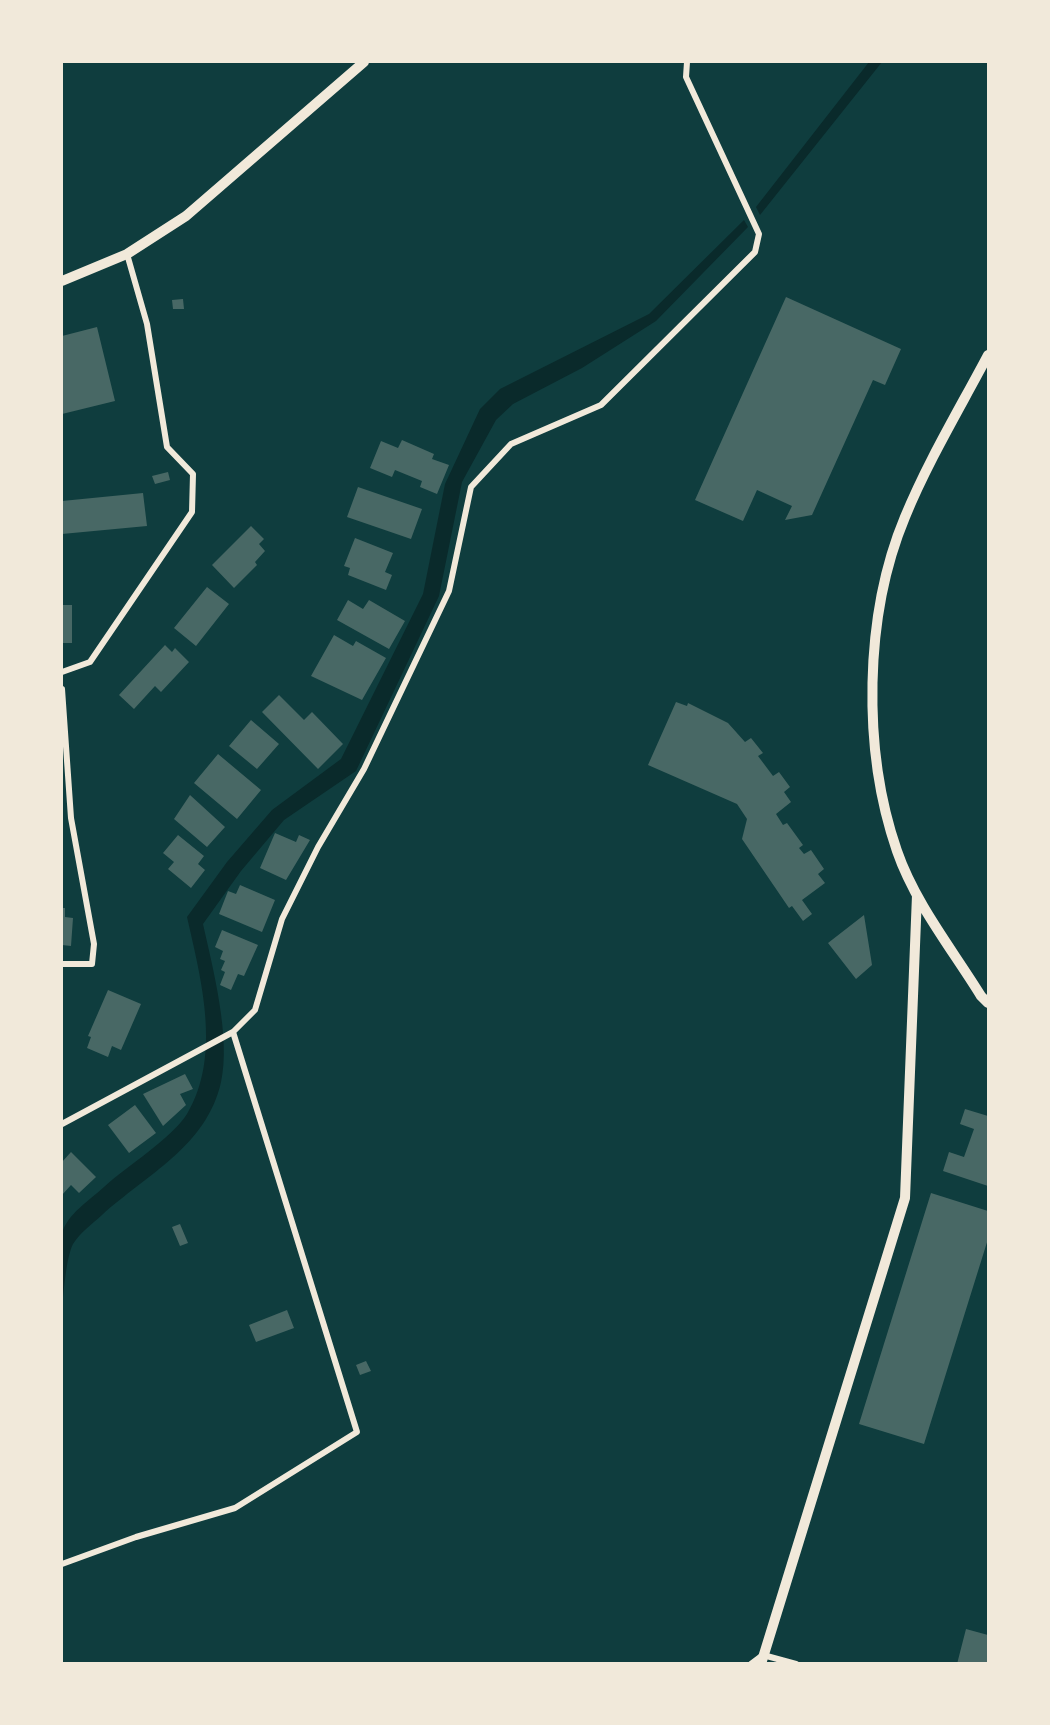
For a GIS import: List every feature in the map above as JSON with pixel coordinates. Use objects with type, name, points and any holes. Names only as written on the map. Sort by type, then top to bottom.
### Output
[{"type":"street","points":[[62,281],[127,254],[186,216],[364,62]]},
{"type":"street","points":[[62,1124],[170,1064],[232,1033],[255,1010],[282,919],[318,847],[364,769],[449,591],[471,487],[511,444],[601,405],[755,252],[759,234],[686,76],[687,62]]},
{"type":"street","points":[[62,672],[90,662],[192,512],[193,474],[167,447],[147,324],[127,254]]},
{"type":"street","points":[[988,355],[905,516],[886,573],[876,636],[873,709],[876,769],[897,851],[917,896],[981,996],[988,1003]]},
{"type":"street","points":[[62,689],[71,818],[94,944],[92,964],[62,964]]},
{"type":"street","points":[[762,1659],[905,1198],[917,896]]},
{"type":"street","points":[[62,1564],[136,1537],[235,1509],[357,1432],[232,1033]]},
{"type":"street","points":[[751,1664],[762,1659],[796,1664]]},
{"type":"water","points":[[869,62],[882,62],[760,215],[756,207]]},
{"type":"water","points":[[744,220],[748,227],[656,321],[582,368],[513,404],[496,420],[462,482],[439,596],[356,771],[284,820],[241,871],[203,924],[220,1003],[224,1045],[221,1082],[214,1104],[203,1124],[173,1158],[119,1200],[86,1229],[73,1244],[62,1307],[60,1250],[62,1234],[68,1220],[86,1202],[171,1133],[187,1114],[198,1091],[204,1067],[205,1017],[198,966],[187,917],[227,862],[272,810],[341,759],[423,594],[445,484],[480,409],[500,389],[649,314]]},
{"type":"building","points":[[786,297],[901,349],[885,385],[873,380],[812,515],[785,520],[792,506],[757,490],[743,521],[695,500]]},
{"type":"building","points":[[183,299],[184,309],[173,309],[172,300]]},
{"type":"building","points":[[97,327],[115,401],[62,414],[62,336]]},
{"type":"building","points":[[402,440],[434,454],[432,459],[449,465],[437,494],[420,487],[422,481],[395,470],[392,477],[370,468],[381,441],[398,448]]},
{"type":"building","points":[[168,472],[170,480],[155,484],[152,476]]},
{"type":"building","points":[[358,487],[422,509],[411,539],[347,517]]},
{"type":"building","points":[[143,493],[147,526],[62,534],[62,501]]},
{"type":"building","points":[[251,526],[264,539],[259,544],[265,551],[255,562],[257,565],[234,588],[212,565]]},
{"type":"building","points":[[355,538],[393,553],[385,572],[392,575],[386,590],[348,575],[350,568],[344,566]]},
{"type":"building","points":[[207,587],[229,604],[196,646],[174,628]]},
{"type":"building","points":[[348,600],[363,609],[369,600],[405,621],[389,649],[337,620]]},
{"type":"building","points":[[62,605],[72,605],[72,643],[62,643]]},
{"type":"building","points":[[334,635],[353,646],[356,641],[386,658],[362,700],[311,676]]},
{"type":"building","points":[[165,645],[172,652],[175,648],[189,662],[161,692],[155,686],[134,709],[119,695]]},
{"type":"building","points":[[279,695],[304,720],[312,712],[343,744],[318,769],[262,712]]},
{"type":"building","points":[[676,702],[687,706],[688,703],[728,723],[745,742],[751,738],[763,753],[758,756],[773,776],[779,772],[790,787],[784,792],[791,802],[776,814],[783,825],[787,823],[803,845],[799,848],[804,854],[811,850],[824,869],[818,874],[825,883],[802,900],[812,914],[803,921],[792,906],[789,908],[742,839],[747,819],[737,804],[648,765]]},
{"type":"building","points":[[251,720],[279,744],[257,769],[229,746]]},
{"type":"building","points":[[218,754],[261,790],[237,819],[194,783]]},
{"type":"building","points":[[190,795],[225,827],[207,847],[174,819]]},
{"type":"building","points":[[275,833],[296,842],[299,835],[310,840],[286,880],[260,868]]},
{"type":"building","points":[[178,835],[204,856],[198,864],[205,870],[191,888],[168,869],[174,862],[163,853]]},
{"type":"building","points":[[240,885],[275,900],[262,932],[219,914],[228,891],[236,894]]},
{"type":"building","points":[[62,908],[65,908],[65,917],[73,918],[71,946],[62,945]]},
{"type":"building","points":[[864,915],[872,965],[856,979],[828,943]]},
{"type":"building","points":[[222,930],[258,945],[244,976],[238,974],[231,990],[220,985],[225,972],[221,970],[225,961],[220,959],[223,951],[215,947]]},
{"type":"building","points":[[108,990],[141,1004],[121,1050],[112,1046],[108,1057],[87,1048],[91,1037],[88,1036]]},
{"type":"building","points":[[185,1074],[193,1089],[180,1094],[186,1105],[163,1126],[143,1094]]},
{"type":"building","points":[[135,1105],[156,1133],[129,1153],[108,1125]]},
{"type":"building","points":[[965,1109],[988,1116],[988,1186],[943,1171],[949,1152],[964,1157],[974,1129],[960,1124]]},
{"type":"building","points":[[71,1152],[96,1177],[79,1193],[71,1185],[62,1195],[62,1162]]},
{"type":"building","points":[[931,1193],[988,1211],[988,1239],[924,1444],[859,1424]]},
{"type":"building","points":[[180,1224],[188,1243],[180,1246],[172,1227]]},
{"type":"building","points":[[287,1310],[294,1328],[256,1342],[249,1325]]},
{"type":"building","points":[[366,1361],[371,1371],[360,1375],[356,1365]]},
{"type":"building","points":[[966,1629],[988,1635],[988,1664],[957,1664]]}]
